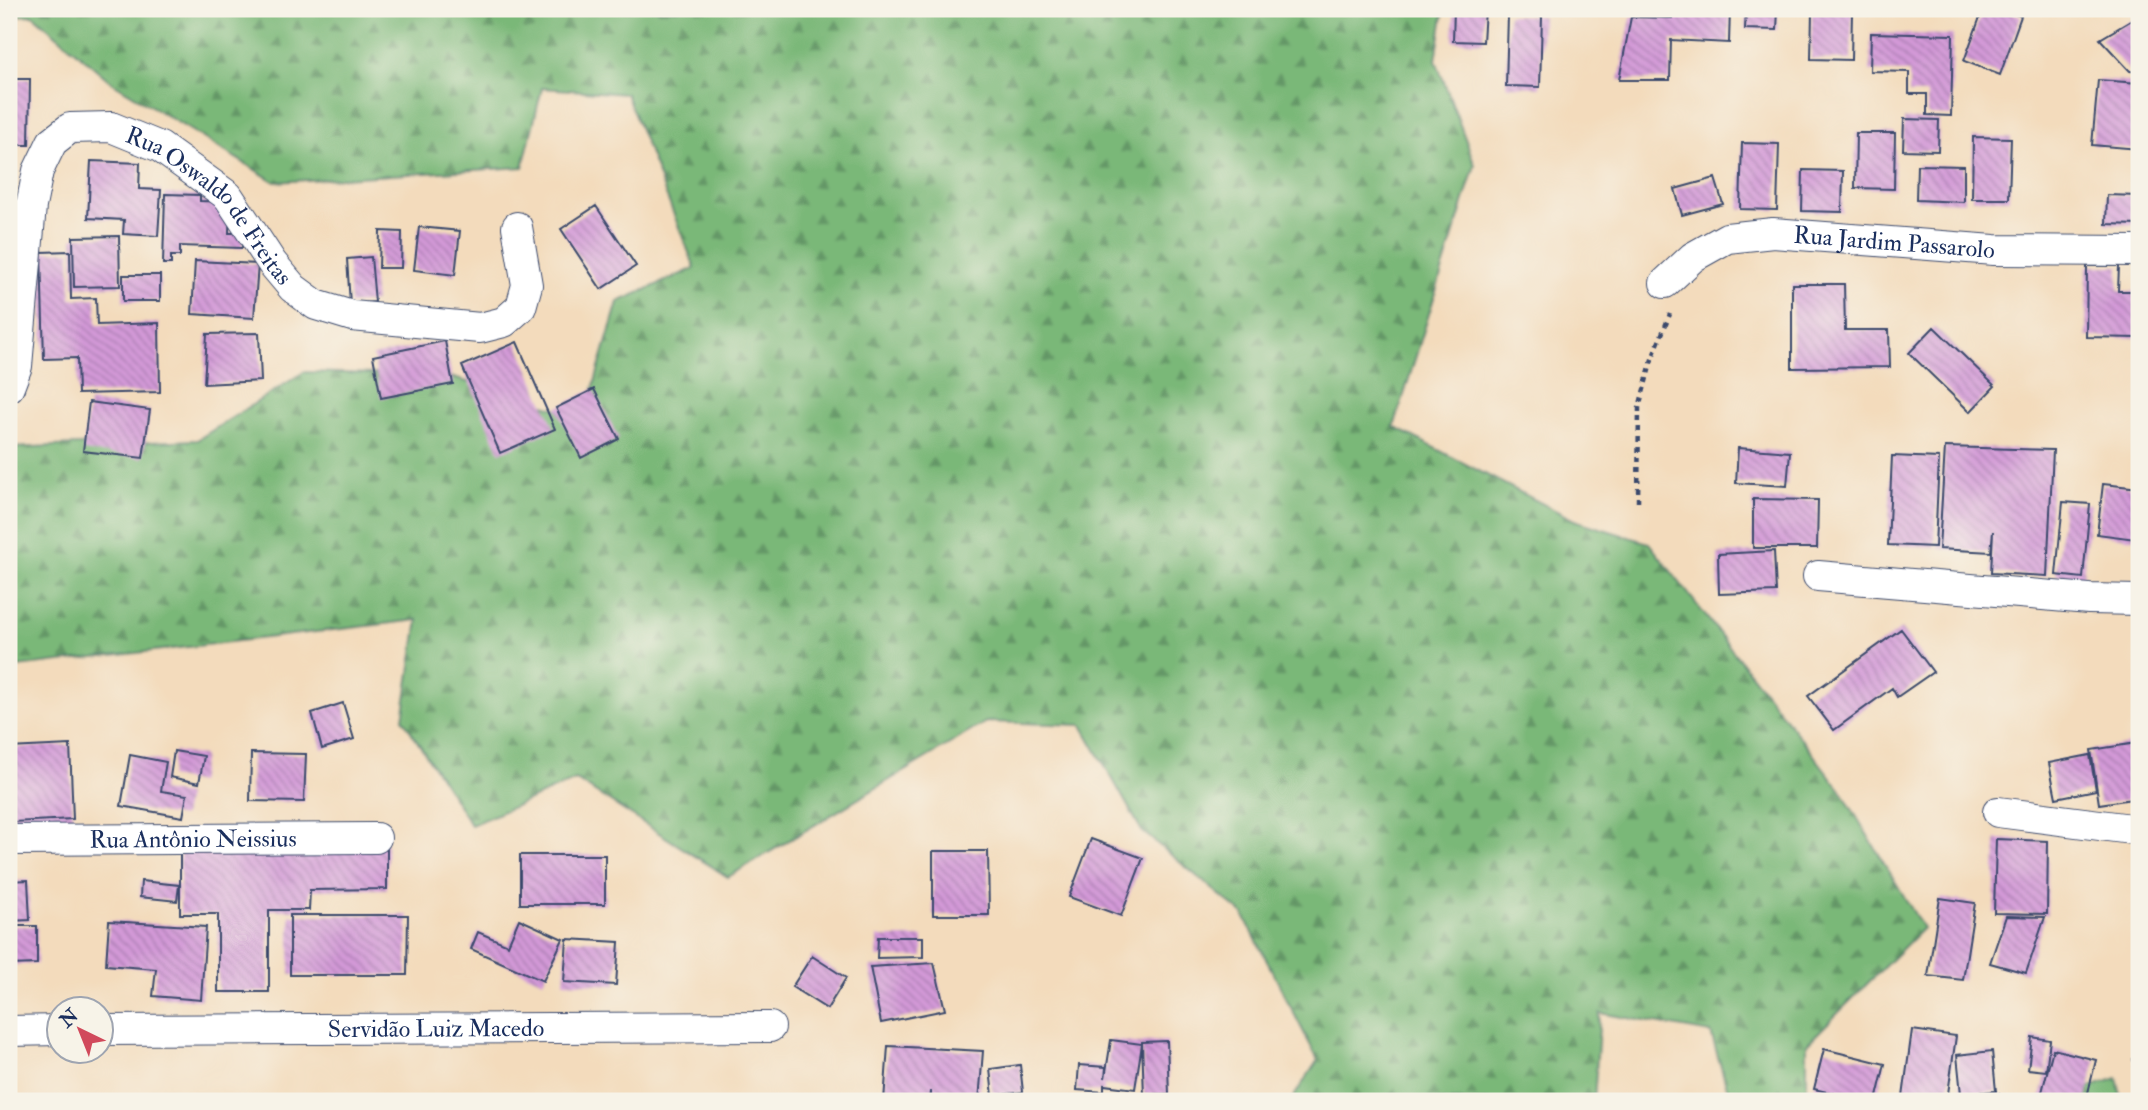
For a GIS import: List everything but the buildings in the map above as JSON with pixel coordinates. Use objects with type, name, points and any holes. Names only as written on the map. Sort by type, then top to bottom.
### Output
[{"type":"street","name":"Rua Oswaldo de Freitas","points":[[9,387],[16,366],[31,206],[38,171],[52,142],[70,128],[111,127],[160,147],[228,196],[272,263],[293,288],[316,305],[352,316],[480,328],[504,322],[522,307],[527,285],[517,228]]},
{"type":"street","name":"Rua Jardim Passarolo","points":[[1668,296],[1692,257],[1727,238],[1773,233],[1994,250],[2139,251]]},
{"type":"street","points":[[1818,576],[2089,599],[2139,600]]},
{"type":"street","points":[[1998,813],[2139,830]]},
{"type":"street","name":"Rua Antônio Neissius","points":[[9,840],[376,838]]},
{"type":"street","name":"Servidão Luiz Macedo","points":[[116,1030],[769,1027]]},
{"type":"street","points":[[9,1031],[46,1030]]},
{"type":"path","points":[[1638,502],[1639,408],[1668,296]]},
{"type":"path","points":[[2139,1055],[2134,1059],[2139,1101]]},
{"type":"green space","points":[[9,9],[1444,9],[1436,60],[1475,165],[1394,427],[1574,520],[1649,543],[1840,789],[1923,928],[1807,1044],[1807,1101],[1731,1101],[1711,1033],[1600,1013],[1594,1101],[1291,1101],[1318,1060],[1243,914],[1142,831],[1082,725],[986,722],[728,877],[576,780],[471,825],[403,719],[418,620],[9,668],[9,448],[197,440],[304,372],[447,376],[585,417],[618,302],[695,268],[626,94],[542,88],[523,167],[275,182],[110,81],[33,15],[9,16]]},
{"type":"green space","points":[[2117,1078],[2122,1101],[2050,1101]]}]
